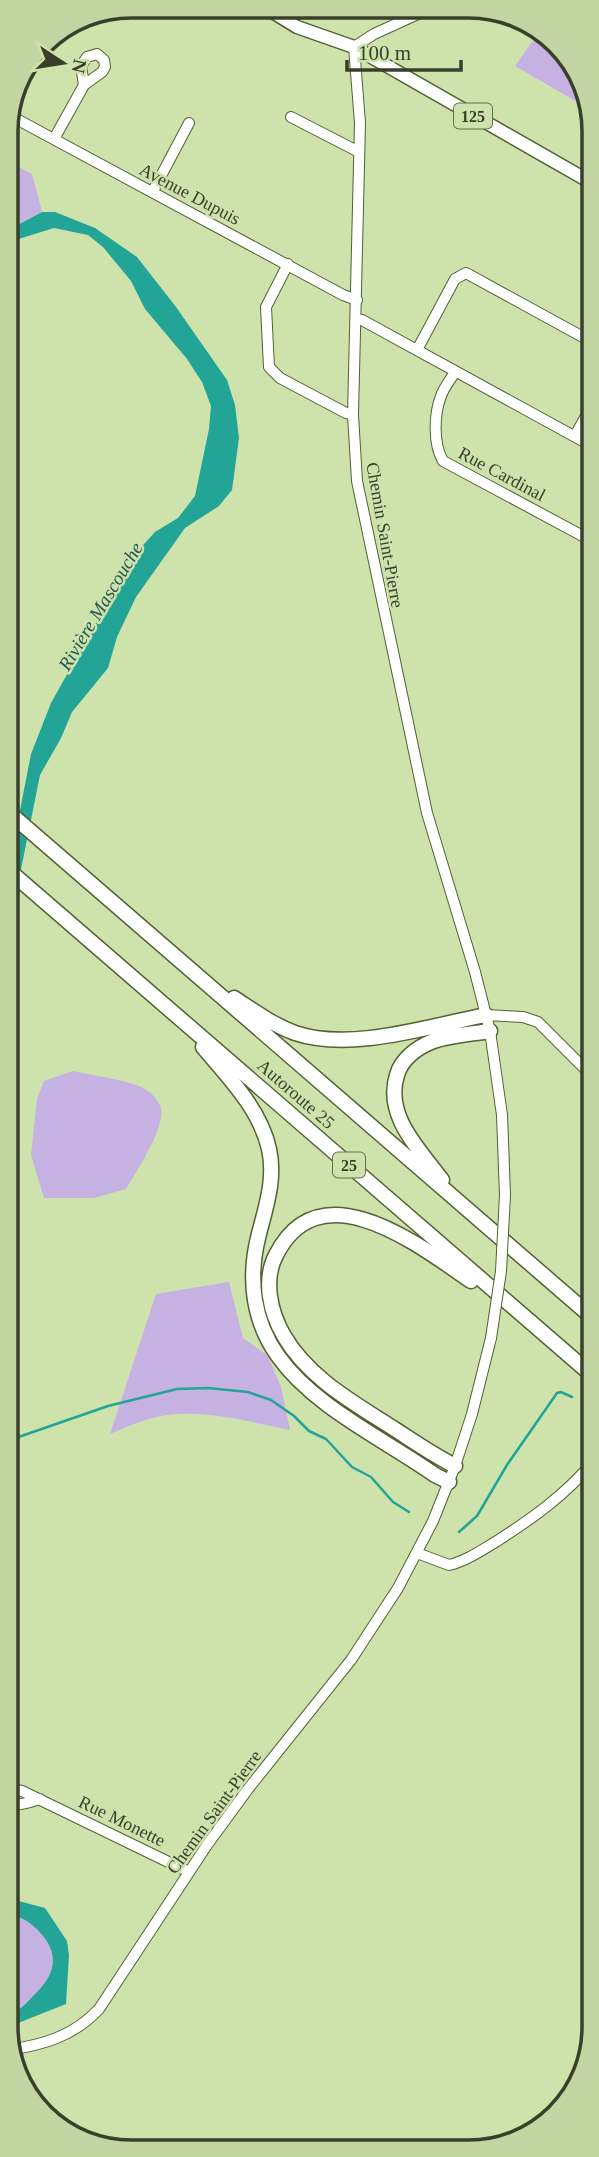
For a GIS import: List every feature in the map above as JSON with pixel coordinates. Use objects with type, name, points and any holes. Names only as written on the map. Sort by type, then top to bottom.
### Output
[{"type":"highway","name":"Autoroute 25","points":[[18,820],[581,1308]]},
{"type":"highway","name":"Autoroute 25","points":[[18,878],[581,1366]]},
{"type":"highway","points":[[186,966],[279,1026],[324,1039],[361,1039],[486,1015]]},
{"type":"highway","points":[[175,1014],[242,1094],[257,1118],[267,1142],[271,1168],[270,1186],[253,1276],[257,1311],[266,1338],[285,1365],[315,1394],[449,1482]]},
{"type":"highway","points":[[460,1203],[401,1122],[394,1103],[394,1086],[401,1065],[418,1048],[440,1039],[489,1031]]},
{"type":"highway","points":[[455,1466],[338,1392],[299,1356],[281,1330],[271,1303],[270,1275],[274,1258],[292,1234],[306,1223],[329,1216],[359,1218],[387,1227],[411,1239],[523,1315]]},
{"type":"main road","name":"125","points":[[281,18],[297,27],[355,47],[582,177]]},
{"type":"street","points":[[355,47],[374,34],[409,18]]},
{"type":"street","name":"Chemin Saint-Pierre","points":[[20,2047],[54,2040],[92,2017],[110,1994],[188,1872],[248,1789],[357,1653],[417,1553],[449,1482],[475,1406],[491,1338],[501,1271],[505,1195],[503,1128],[489,1031],[464,935],[433,836],[359,498],[354,457],[360,123],[355,47]]},
{"type":"street","points":[[54,139],[84,85]]},
{"type":"street","points":[[291,117],[359,152]]},
{"type":"street","name":"Avenue Dupuis","points":[[18,120],[357,300]]},
{"type":"street","points":[[153,191],[189,123]]},
{"type":"street","points":[[288,264],[266,307],[269,366],[280,378],[353,415]]},
{"type":"street","points":[[417,351],[455,279],[466,273],[582,336]]},
{"type":"street","points":[[356,319],[582,440]]},
{"type":"street","name":"Rue Cardinal","points":[[455,372],[441,396],[438,409],[437,450],[443,461],[582,536]]},
{"type":"street","points":[[575,436],[582,424]]},
{"type":"street","points":[[486,1015],[523,1017],[538,1022],[582,1065]]},
{"type":"street","points":[[489,1031],[503,1017]]},
{"type":"street","points":[[417,1553],[449,1565],[469,1557],[544,1509],[581,1475]]},
{"type":"street","name":"Rue Monette","points":[[18,1789],[188,1872]]},
{"type":"street","name":"Rue Monette","points":[[18,1805],[41,1799]]},
{"type":"shaded area","points":[[534,39],[558,62],[578,102],[515,66]]},
{"type":"shaded area","points":[[18,166],[32,174],[42,212],[18,224]]},
{"type":"shaded area","points":[[73,1071],[123,1081],[150,1092],[161,1109],[159,1127],[126,1189],[94,1198],[44,1198],[31,1155],[37,1099],[44,1081]]},
{"type":"shaded area","points":[[229,1282],[243,1338],[268,1356],[281,1387],[290,1430],[229,1418],[182,1414],[152,1418],[110,1434],[156,1294]]},
{"type":"shaded area","points":[[18,1917],[27,1921],[48,1942],[53,1960],[48,1978],[18,2010]]},
{"type":"water","name":"Rivière Mascouche","points":[[42,212],[55,212],[95,228],[137,257],[227,380],[235,405],[239,438],[232,490],[219,506],[185,528],[136,597],[117,637],[108,668],[72,712],[40,775],[18,884],[18,821],[31,754],[51,703],[134,555],[155,532],[178,518],[195,496],[211,406],[202,382],[187,359],[145,309],[131,281],[103,247],[88,235],[54,228],[18,239],[18,225]]},
{"type":"water","points":[[18,1901],[45,1908],[67,1941],[69,1955],[66,2004],[18,2023],[18,2010],[48,1978],[53,1960],[48,1942],[27,1921],[18,1917]]},
{"type":"waterway","points":[[18,1437],[108,1406],[177,1389],[208,1388],[248,1392],[271,1400],[294,1416],[309,1431],[326,1439],[352,1467],[371,1477],[393,1502],[409,1512]]},
{"type":"waterway","points":[[459,1532],[477,1516],[507,1465],[557,1393],[572,1397]]}]
